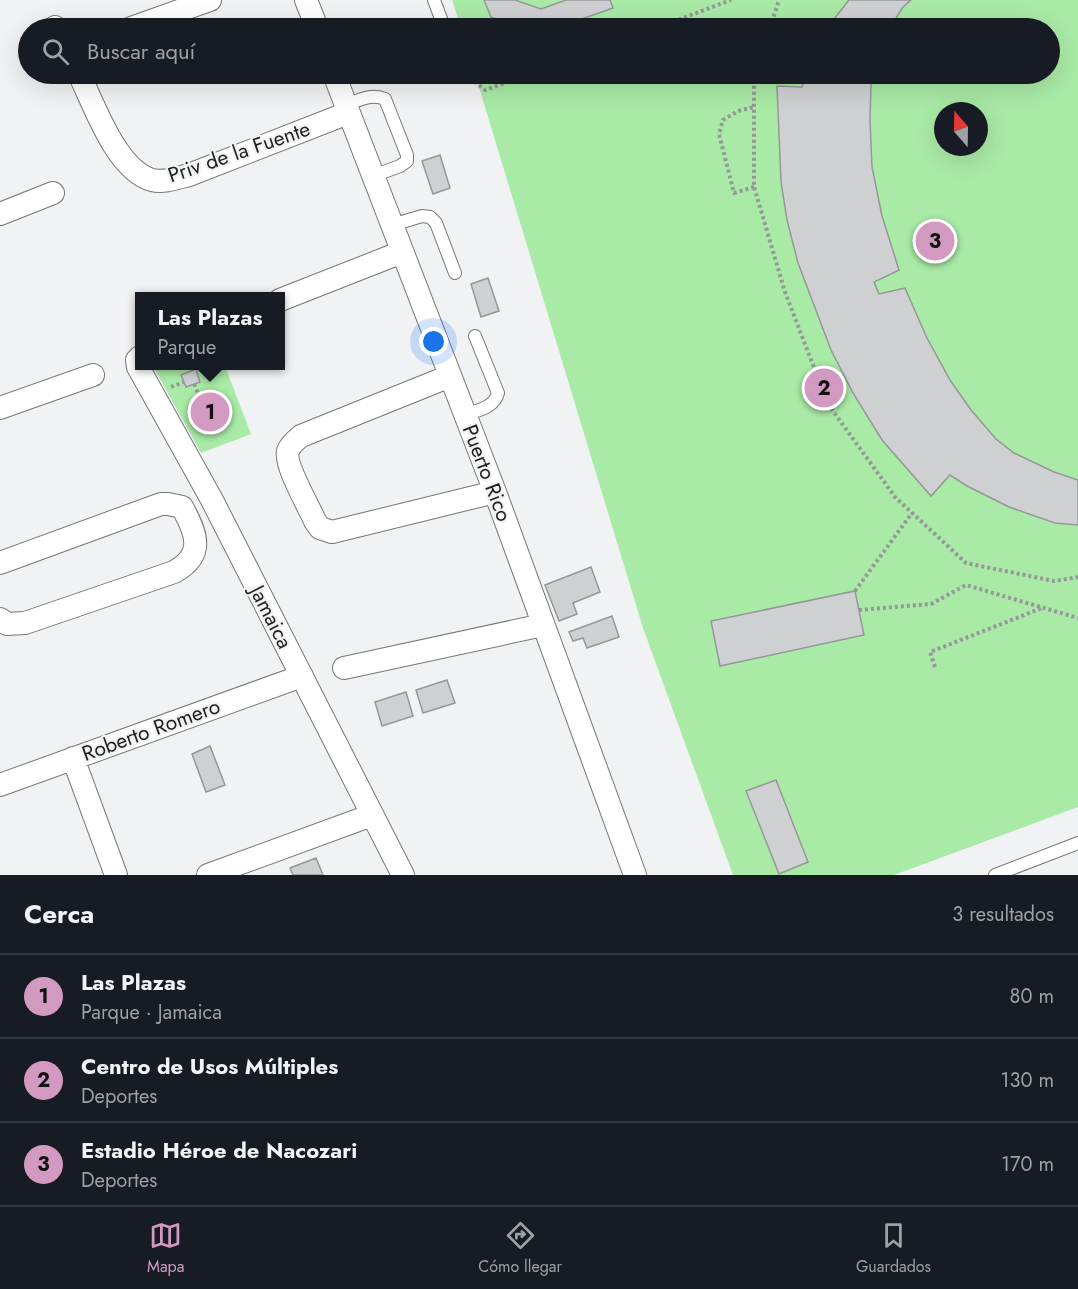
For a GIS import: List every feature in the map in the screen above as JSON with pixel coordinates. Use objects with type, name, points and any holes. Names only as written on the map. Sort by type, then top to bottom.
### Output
[{"type":"street","points":[[159,18],[210,0]]},
{"type":"street","points":[[306,0],[313,18]]},
{"type":"street","name":"Priv de la Fuente","points":[[84,84],[113,144],[124,161],[141,176],[154,180],[168,180],[189,175],[347,109]]},
{"type":"street","name":"Puerto Rico","points":[[338,84],[495,492],[635,875]]},
{"type":"street","points":[[0,214],[53,193]]},
{"type":"street","points":[[285,298],[402,252]]},
{"type":"street","name":"Jamaica","points":[[140,370],[212,500],[403,875]]},
{"type":"street","points":[[0,408],[93,375]]},
{"type":"street","points":[[450,376],[301,436],[287,453],[290,466],[315,521],[325,531],[332,532],[495,492]]},
{"type":"street","points":[[185,513],[212,500]]},
{"type":"street","points":[[0,563],[161,504],[182,507],[196,543],[196,550],[189,562],[182,567],[25,624],[7,624],[0,619]]},
{"type":"street","points":[[344,668],[543,625]]},
{"type":"street","name":"Roberto Romero","points":[[0,785],[302,676]]},
{"type":"street","points":[[74,758],[116,875]]},
{"type":"street","points":[[208,875],[372,815]]},
{"type":"lane","points":[[434,0],[441,18]]},
{"type":"lane","points":[[347,109],[371,96],[385,99],[407,155],[406,161],[400,166],[373,176]]},
{"type":"lane","points":[[392,225],[422,216],[430,217],[436,223],[455,273]]},
{"type":"lane","points":[[465,415],[490,406],[496,400],[498,393],[475,336]]},
{"type":"lane","points":[[995,875],[1078,843]]},
{"type":"path","points":[[683,18],[731,0]]},
{"type":"path","points":[[773,18],[779,0]]},
{"type":"path","points":[[478,84],[485,90],[502,84]]},
{"type":"path","points":[[754,84],[754,187],[785,292],[828,404],[895,497],[966,563],[1054,581],[1078,577]]},
{"type":"path","points":[[754,107],[738,111],[723,120],[719,134],[734,193],[754,187]]},
{"type":"path","points":[[166,389],[184,382]]},
{"type":"path","points":[[194,384],[203,405]]},
{"type":"path","points":[[855,591],[912,513]]},
{"type":"path","points":[[859,609],[931,604],[966,585],[1078,618]]},
{"type":"path","points":[[934,667],[930,652],[1043,608]]},
{"type":"green space","points":[[452,0],[1078,0],[1078,807],[894,875],[733,875],[643,628],[478,84],[1060,84],[1060,18],[458,18]]},
{"type":"green space","points":[[155,370],[227,370],[251,434],[201,453]]},
{"type":"building","points":[[484,0],[515,0],[541,9],[566,0],[610,0],[613,8],[584,18],[491,17]]},
{"type":"building","points":[[849,0],[911,0],[896,18],[835,18]]},
{"type":"building","points":[[803,84],[871,84],[872,167],[882,216],[899,270],[874,282],[879,294],[905,288],[927,338],[950,380],[971,410],[996,439],[1014,453],[1054,472],[1078,480],[1078,525],[1055,523],[1009,507],[950,475],[931,496],[882,440],[853,393],[831,350],[798,263],[787,220],[781,182],[777,86],[802,87]]},
{"type":"building","points":[[440,155],[450,188],[433,194],[422,161]]},
{"type":"building","points":[[488,278],[499,311],[481,317],[471,284]]},
{"type":"building","points":[[196,370],[200,382],[186,387],[181,375]]},
{"type":"building","points":[[591,567],[600,592],[573,603],[577,614],[559,621],[545,585]]},
{"type":"building","points":[[855,591],[864,635],[720,666],[711,621]]},
{"type":"building","points":[[612,616],[619,637],[587,648],[583,638],[573,641],[569,632]]},
{"type":"building","points":[[447,680],[455,703],[423,713],[416,690]]},
{"type":"building","points":[[406,692],[413,716],[382,726],[375,702]]},
{"type":"building","points":[[210,746],[225,785],[206,792],[192,754]]},
{"type":"building","points":[[776,780],[808,862],[779,874],[746,791]]},
{"type":"building","points":[[316,858],[323,875],[293,875],[290,868]]},
{"type":"place","name":"Estadio Héroe de Nacozari","points":[[935,241]]},
{"type":"place","name":"Centro de Usos Múltiples","points":[[824,388]]},
{"type":"place","name":"Las Plazas","points":[[210,412]]}]
